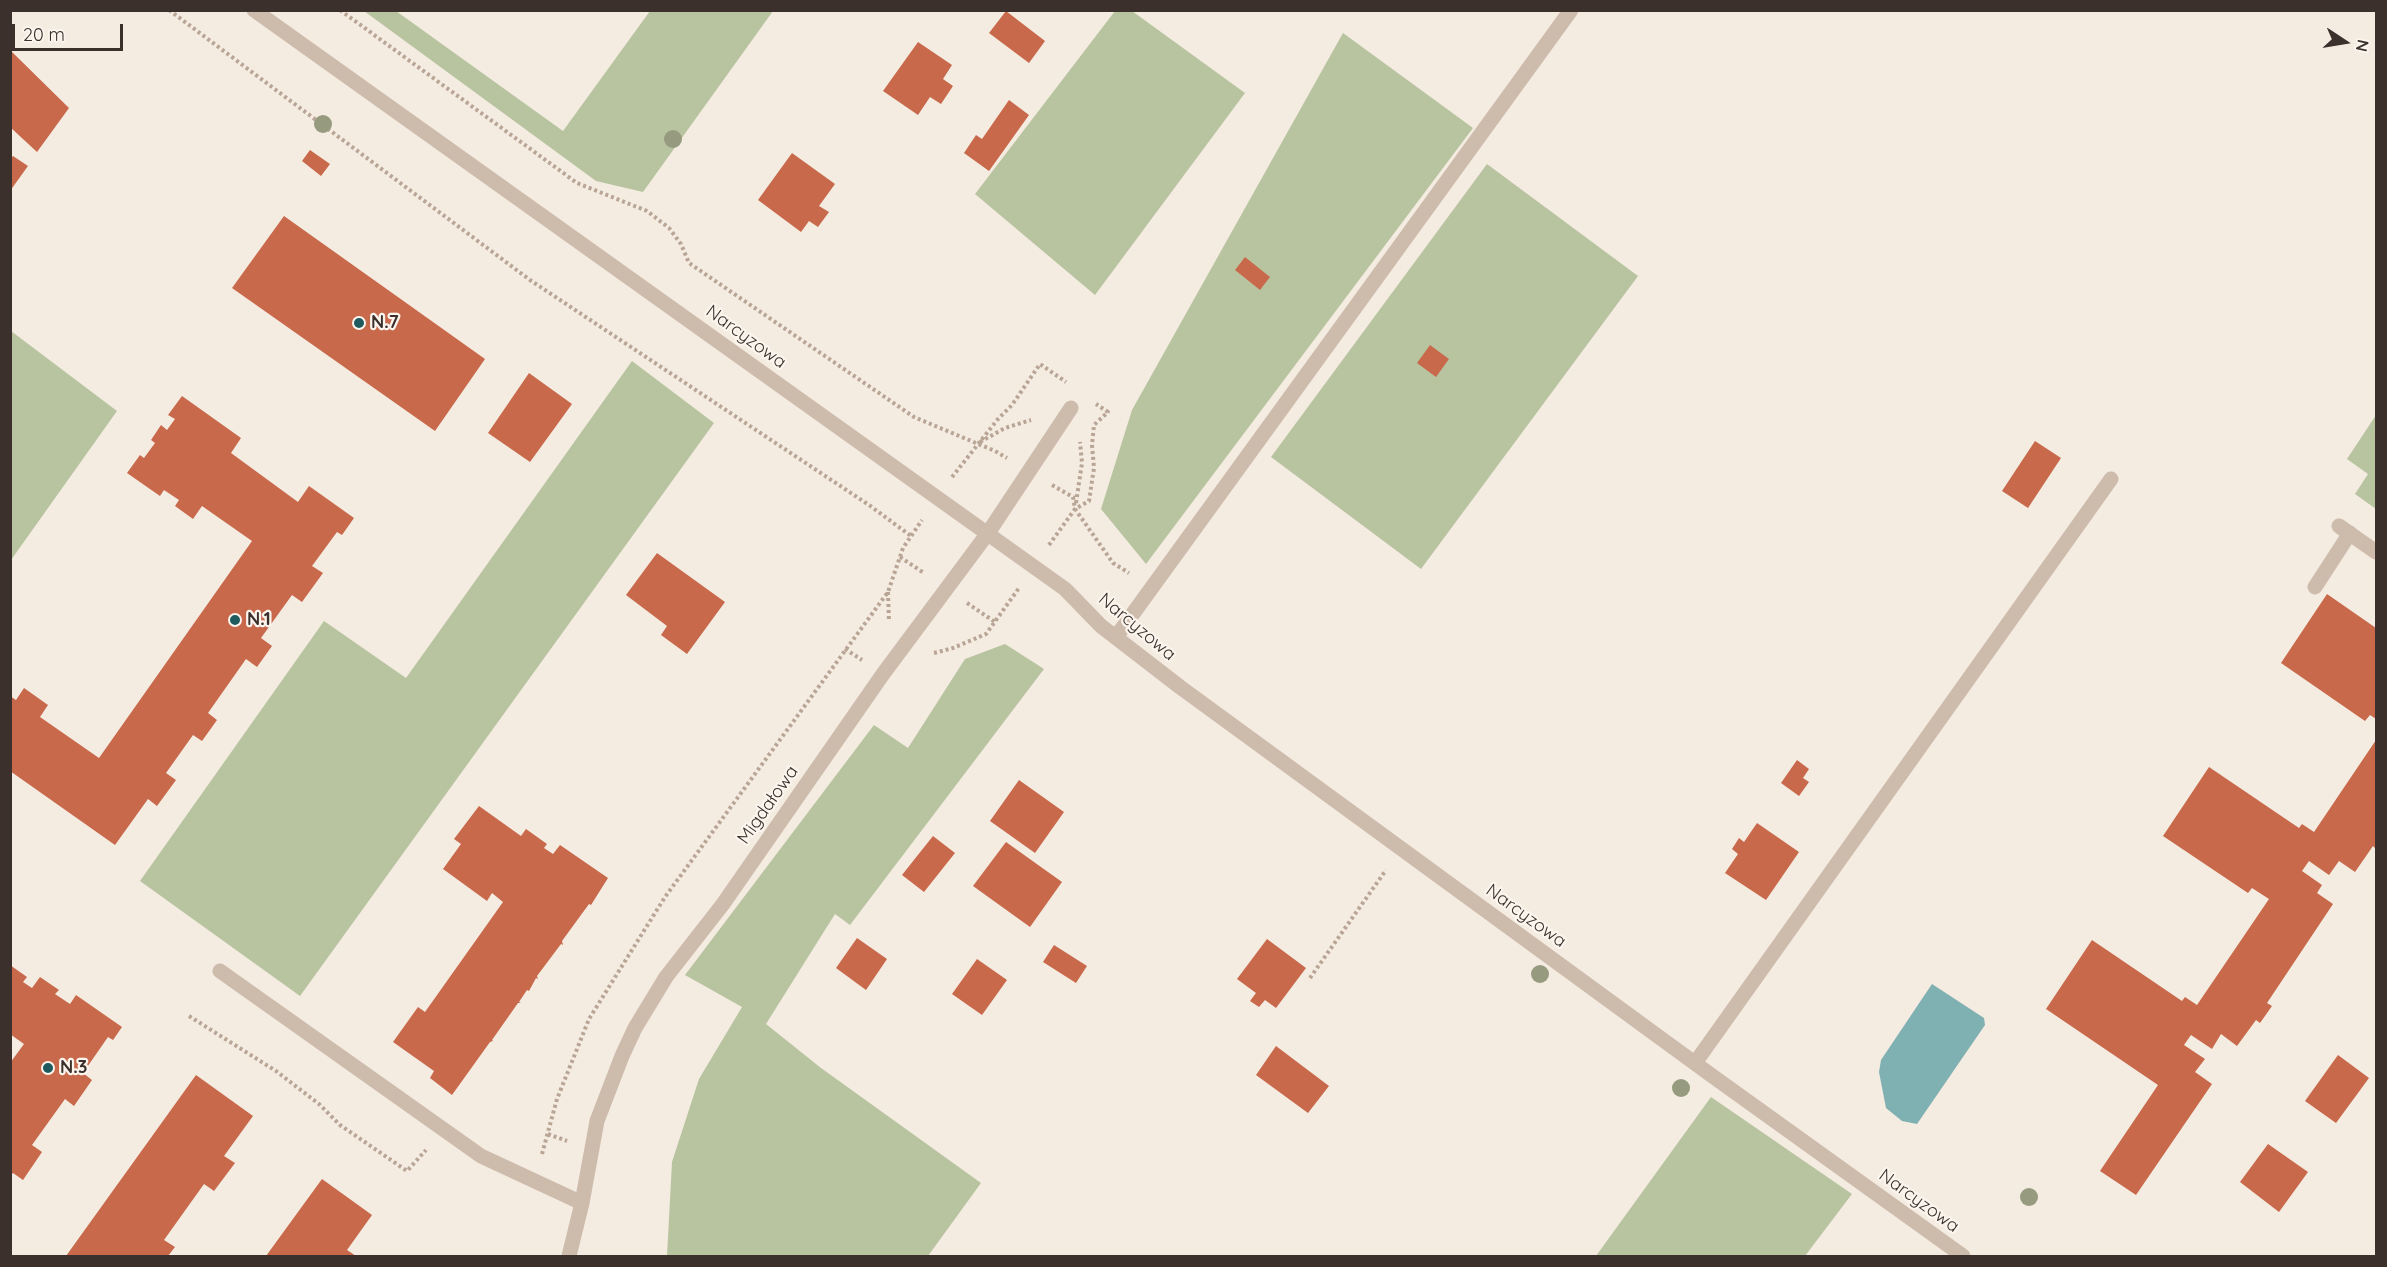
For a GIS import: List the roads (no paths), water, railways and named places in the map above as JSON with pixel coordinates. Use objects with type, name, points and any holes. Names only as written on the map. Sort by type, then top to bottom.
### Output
[{"type":"street","name":"Narcyzowa","points":[[254,10],[1034,566],[1065,589],[1101,626],[1180,687],[1963,1257]]},
{"type":"street","points":[[1116,637],[1571,10]]},
{"type":"street","name":"Migdałowa","points":[[569,1257],[582,1203],[597,1121],[635,1028],[666,977],[723,904],[892,663],[988,533],[1071,408]]},
{"type":"street","points":[[1695,1063],[2111,479]]},
{"type":"street","points":[[2315,587],[2344,530],[2376,552]]},
{"type":"street","points":[[220,971],[481,1156],[582,1203]]},
{"type":"water","points":[[1932,984],[1984,1018],[1985,1025],[1917,1124],[1902,1121],[1886,1108],[1879,1072],[1881,1060]]},
{"type":"place","name":"N.7","points":[[359,323]]},
{"type":"place","name":"N.1","points":[[235,620]]},
{"type":"place","name":"N.3","points":[[48,1068]]}]
